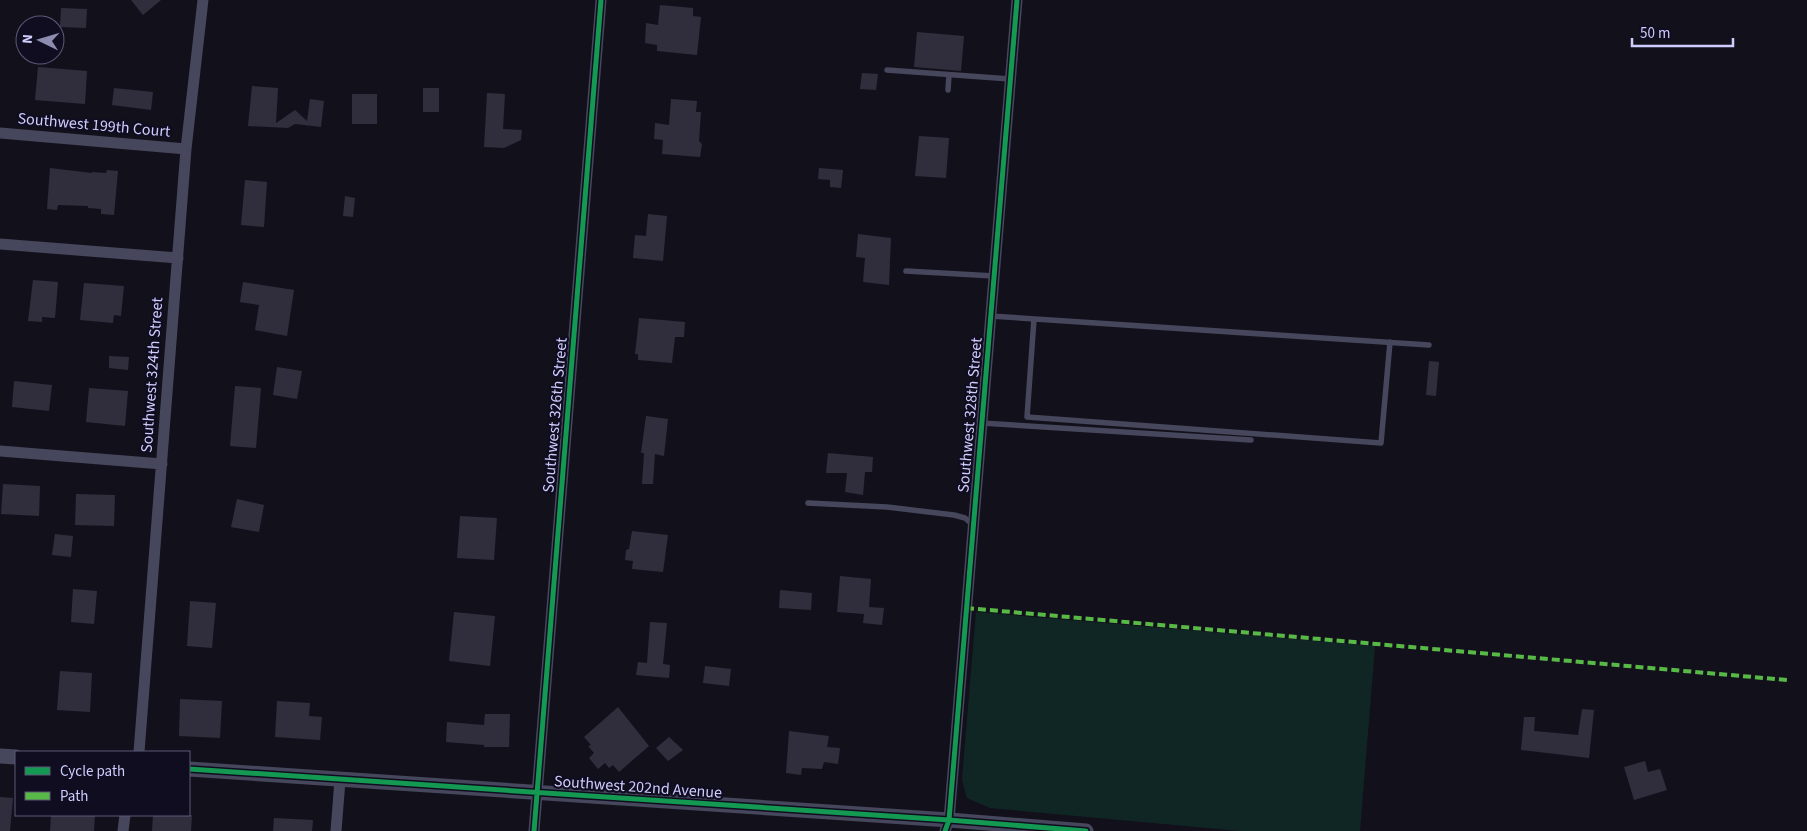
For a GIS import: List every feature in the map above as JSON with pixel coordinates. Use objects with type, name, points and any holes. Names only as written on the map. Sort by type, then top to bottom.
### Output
[{"type":"street","name":"Southwest 324th Street","points":[[139,751],[186,149],[203,0]]},
{"type":"street","name":"Southwest 326th Street","points":[[534,831],[602,0]]},
{"type":"street","name":"Southwest 328th Street","points":[[947,825],[1017,0]]},
{"type":"street","name":"Southwest 199th Court","points":[[0,133],[186,149]]},
{"type":"street","points":[[0,244],[178,258]]},
{"type":"street","points":[[0,451],[162,464]]},
{"type":"street","points":[[0,756],[15,757]]},
{"type":"street","name":"Southwest 202nd Avenue","points":[[190,769],[537,793],[947,825],[1086,831]]},
{"type":"street","points":[[336,831],[340,780]]},
{"type":"street","points":[[124,831],[125,816]]},
{"type":"lane","points":[[887,70],[1010,79]]},
{"type":"lane","points":[[948,90],[949,75]]},
{"type":"lane","points":[[906,272],[994,276]]},
{"type":"lane","points":[[990,316],[1429,345]]},
{"type":"lane","points":[[1034,319],[1027,417],[1272,436],[1381,443],[1390,342]]},
{"type":"lane","points":[[982,423],[1251,440]]},
{"type":"lane","points":[[808,503],[887,507],[954,515],[966,518],[973,525]]},
{"type":"green space","points":[[976,612],[1375,646],[1360,831],[1240,831],[990,808],[967,798],[962,780]]},
{"type":"building","points":[[131,0],[161,0],[143,15]]},
{"type":"building","points":[[660,5],[693,8],[693,16],[701,17],[697,55],[657,51],[657,45],[645,43],[646,23],[658,25]]},
{"type":"building","points":[[61,8],[87,9],[86,28],[65,27],[65,15],[61,15]]},
{"type":"building","points":[[917,32],[964,36],[961,71],[914,67]]},
{"type":"building","points":[[38,67],[87,71],[85,104],[35,100]]},
{"type":"building","points":[[862,73],[878,74],[876,90],[860,89]]},
{"type":"building","points":[[252,86],[278,88],[276,123],[295,110],[307,121],[310,99],[324,101],[321,127],[295,124],[288,128],[248,126]]},
{"type":"building","points":[[114,88],[153,92],[151,110],[112,105]]},
{"type":"building","points":[[423,88],[439,88],[439,112],[423,112]]},
{"type":"building","points":[[487,93],[505,94],[503,129],[522,130],[521,140],[504,148],[484,147]]},
{"type":"building","points":[[352,94],[377,94],[377,124],[352,124]]},
{"type":"building","points":[[671,99],[697,101],[696,112],[701,112],[699,141],[702,144],[700,157],[662,154],[663,140],[654,139],[655,123],[669,125]]},
{"type":"building","points":[[919,136],[949,138],[946,178],[915,176]]},
{"type":"building","points":[[50,168],[92,173],[106,173],[107,170],[118,171],[114,215],[101,214],[101,209],[88,208],[88,206],[58,205],[57,210],[47,209]]},
{"type":"building","points":[[819,168],[843,170],[841,188],[830,187],[830,180],[818,179]]},
{"type":"building","points":[[245,180],[267,182],[264,227],[241,225]]},
{"type":"building","points":[[345,196],[355,198],[353,217],[343,216]]},
{"type":"building","points":[[648,214],[667,216],[663,261],[633,258],[635,235],[646,236]]},
{"type":"building","points":[[858,234],[891,238],[889,285],[863,282],[865,258],[856,257]]},
{"type":"building","points":[[33,280],[58,282],[55,318],[42,317],[42,322],[28,321]]},
{"type":"building","points":[[243,282],[294,290],[287,336],[255,330],[259,305],[240,302]]},
{"type":"building","points":[[84,283],[124,286],[121,316],[114,315],[113,323],[80,320]]},
{"type":"building","points":[[639,318],[685,322],[684,337],[675,337],[672,363],[638,360],[638,354],[635,354]]},
{"type":"building","points":[[109,356],[129,357],[128,370],[109,368]]},
{"type":"building","points":[[1429,361],[1439,362],[1436,396],[1426,395]]},
{"type":"building","points":[[277,367],[302,371],[297,399],[273,395]]},
{"type":"building","points":[[14,381],[52,385],[49,411],[12,407]]},
{"type":"building","points":[[235,386],[261,388],[256,448],[230,446]]},
{"type":"building","points":[[89,388],[128,391],[125,426],[86,422]]},
{"type":"building","points":[[646,416],[668,419],[664,456],[655,454],[653,484],[642,484],[644,453],[641,453]]},
{"type":"building","points":[[828,453],[873,457],[872,472],[865,472],[863,495],[845,492],[847,473],[826,473]]},
{"type":"building","points":[[3,484],[40,486],[39,516],[1,514]]},
{"type":"building","points":[[76,494],[115,495],[114,526],[75,525]]},
{"type":"building","points":[[237,499],[264,505],[259,532],[231,527]]},
{"type":"building","points":[[460,516],[497,518],[494,560],[457,558]]},
{"type":"building","points":[[632,531],[668,535],[663,572],[632,569],[633,561],[625,560]]},
{"type":"building","points":[[55,534],[73,536],[71,557],[52,555]]},
{"type":"building","points":[[840,576],[871,579],[869,607],[884,608],[882,625],[863,623],[864,614],[837,612]]},
{"type":"building","points":[[73,589],[97,591],[94,624],[71,622]]},
{"type":"building","points":[[780,590],[812,593],[811,610],[779,608]]},
{"type":"building","points":[[190,601],[216,603],[212,648],[187,646]]},
{"type":"building","points":[[454,612],[495,616],[490,666],[449,661]]},
{"type":"building","points":[[650,622],[667,623],[663,664],[670,665],[669,678],[636,675],[638,662],[647,663]]},
{"type":"building","points":[[705,666],[731,669],[729,686],[703,683]]},
{"type":"building","points":[[60,671],[92,673],[90,712],[57,710]]},
{"type":"building","points":[[180,699],[222,701],[220,738],[179,736]]},
{"type":"building","points":[[277,701],[310,703],[309,716],[322,717],[320,740],[275,737]]},
{"type":"building","points":[[618,707],[649,746],[619,772],[613,765],[609,768],[605,763],[598,769],[589,758],[594,753],[588,746],[591,745],[584,737]]},
{"type":"building","points":[[1582,709],[1594,710],[1589,758],[1521,750],[1524,717],[1535,717],[1534,731],[1578,735]]},
{"type":"building","points":[[485,714],[510,714],[509,747],[484,747],[484,745],[446,742],[447,722],[484,725]]},
{"type":"building","points":[[789,731],[829,736],[827,747],[840,748],[838,764],[824,762],[822,769],[802,768],[801,775],[786,773]]},
{"type":"building","points":[[669,737],[683,750],[668,761],[656,748]]},
{"type":"building","points":[[1645,761],[1648,772],[1660,769],[1667,790],[1634,800],[1624,767]]},
{"type":"building","points":[[0,797],[13,798],[10,831],[0,831]]},
{"type":"building","points":[[192,815],[191,831],[152,831],[153,816]]},
{"type":"building","points":[[51,816],[95,816],[94,831],[50,831]]},
{"type":"building","points":[[274,818],[313,820],[312,831],[273,831]]},
{"type":"marked path","points":[[966,608],[1787,680]]},
{"type":"cycle path","points":[[534,831],[601,0]]},
{"type":"cycle path","points":[[945,831],[949,820],[1017,0]]},
{"type":"cycle path","points":[[190,769],[949,820],[1086,831]]}]
